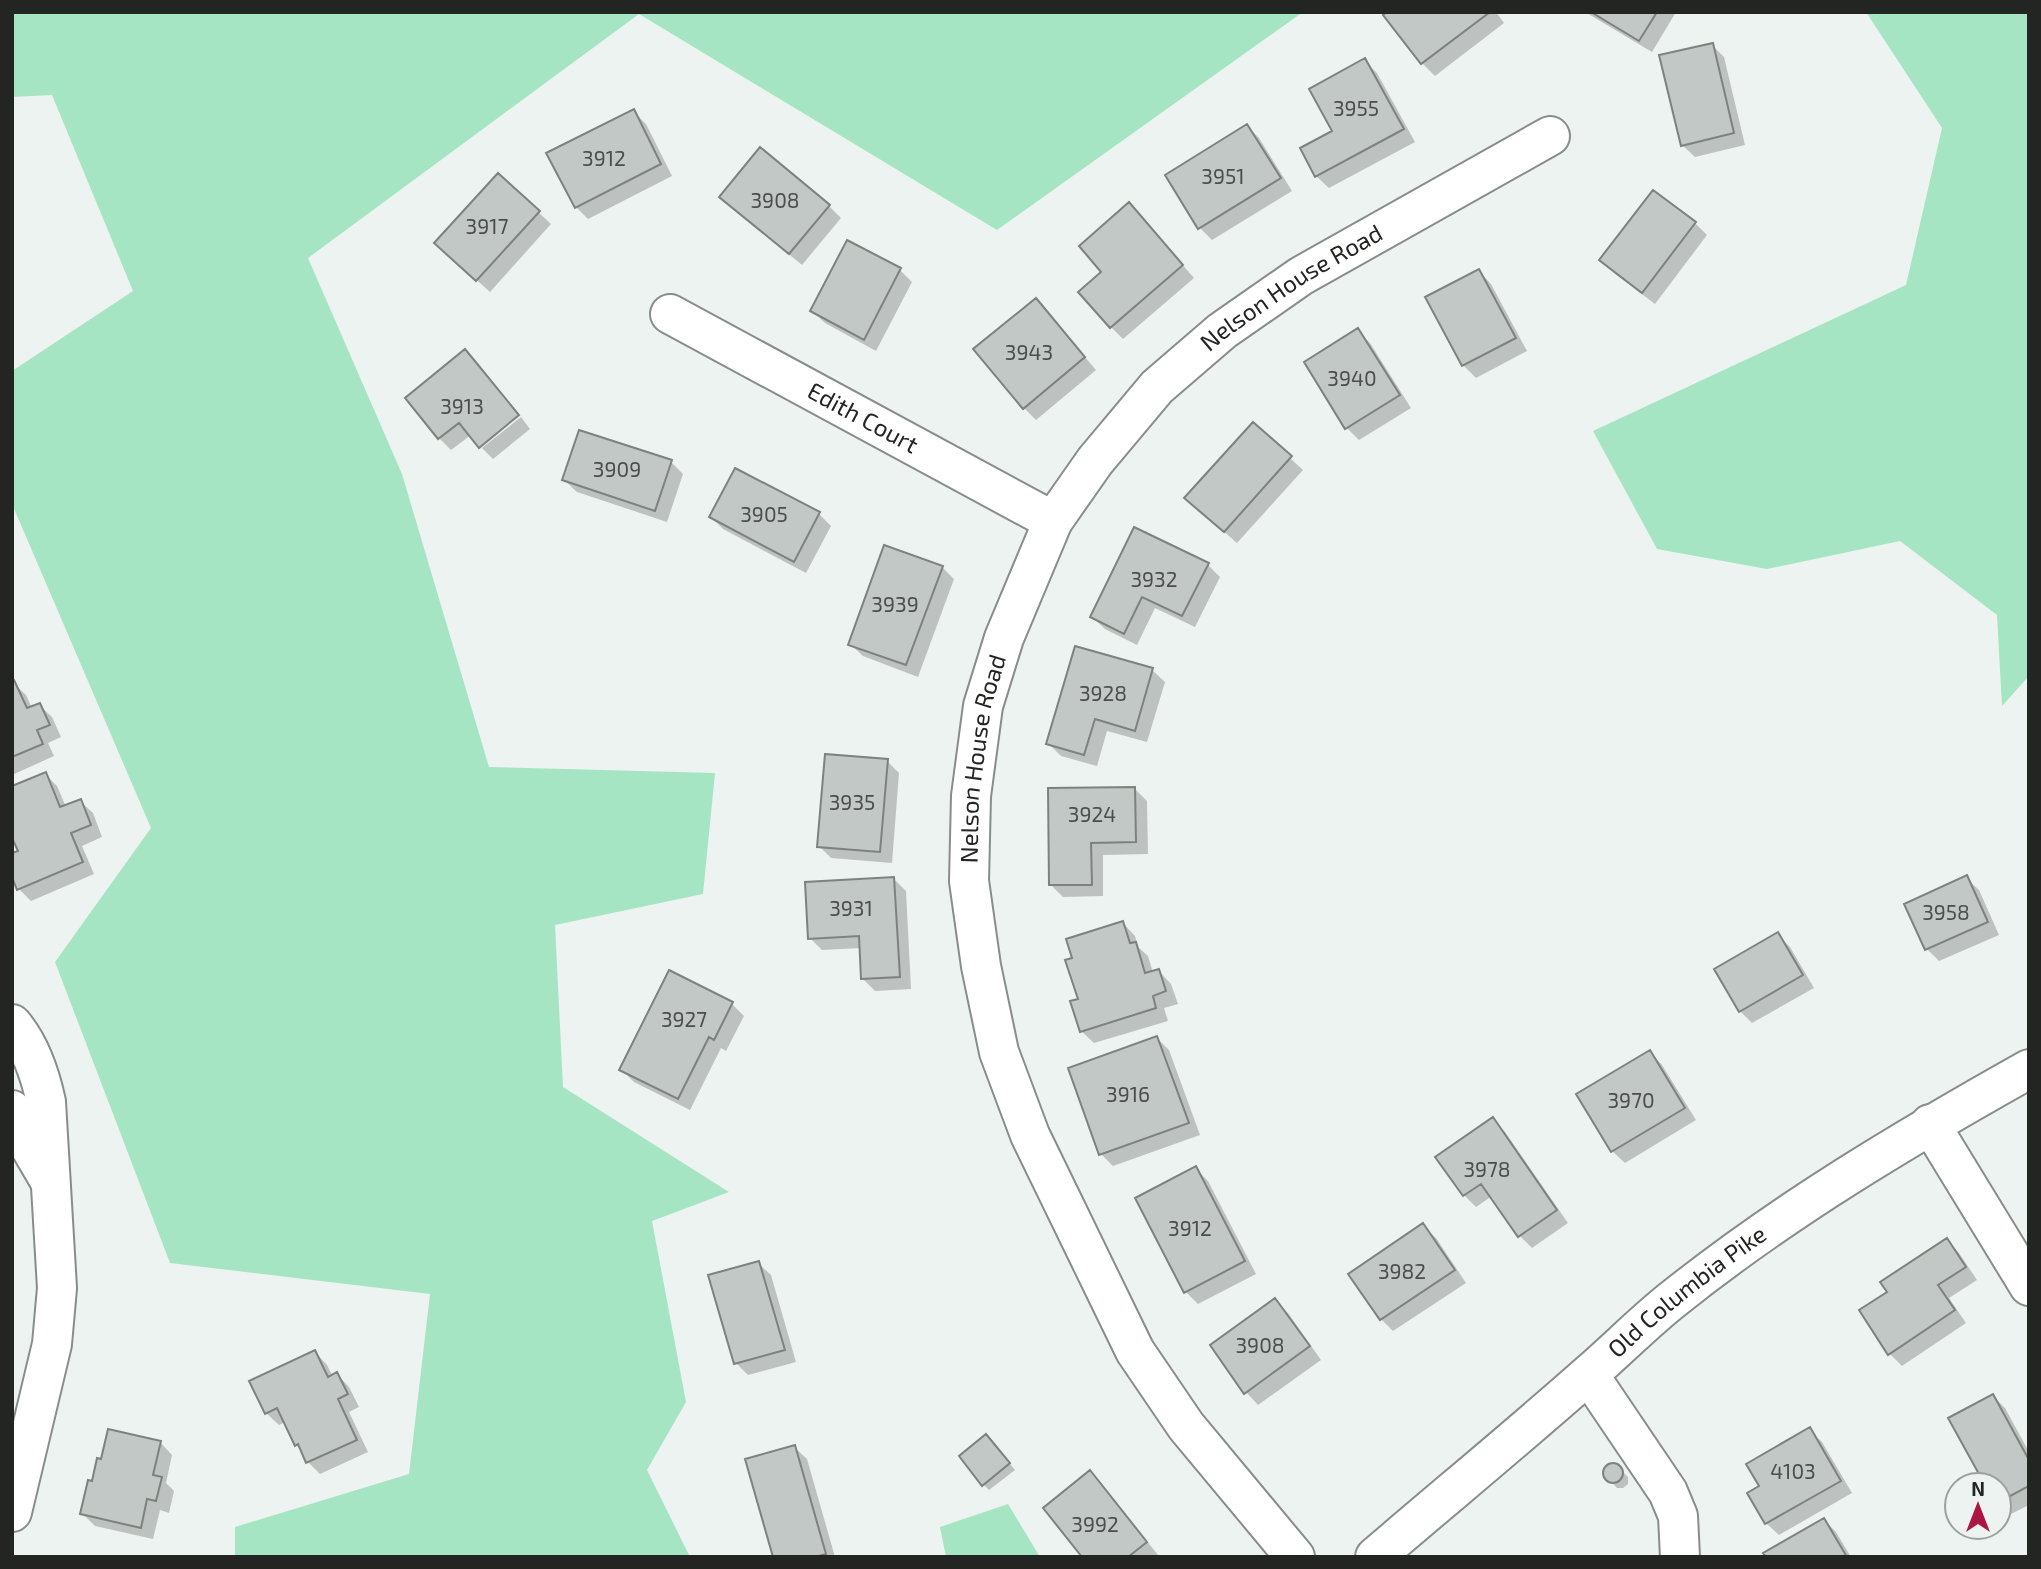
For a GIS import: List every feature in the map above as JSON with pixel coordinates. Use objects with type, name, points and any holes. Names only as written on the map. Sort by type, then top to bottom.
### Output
[{"type":"street","name":"Nelson House Road","points":[[1295,1557],[1186,1426],[1135,1351],[1030,1135],[999,1052],[981,966],[969,881],[971,796],[983,706],[1003,638],[1053,522],[1095,461],[1157,387],[1222,331],[1301,276],[1550,136]]},
{"type":"street","name":"Edith Court","points":[[670,314],[1053,522]]},
{"type":"street","points":[[12,1024],[27,1046],[40,1077],[46,1102],[57,1288],[52,1344],[12,1512]]},
{"type":"street","name":"Old Columbia Pike","points":[[1374,1557],[1589,1375],[1671,1301],[1738,1251],[1930,1124],[2029,1069]]},
{"type":"street","points":[[12,1110],[49,1180]]},
{"type":"street","points":[[1930,1124],[2029,1286]]},
{"type":"street","points":[[1589,1375],[1668,1492],[1678,1516],[1680,1557]]},
{"type":"green space","points":[[12,12],[1303,12],[997,230],[639,14],[308,258],[402,474],[489,767],[715,773],[703,894],[555,925],[563,1087],[729,1192],[652,1221],[686,1402],[647,1470],[690,1557],[235,1557],[235,1527],[409,1474],[430,1294],[170,1263],[55,962],[151,828],[12,504],[12,371],[133,291],[52,95],[12,97]]},
{"type":"green space","points":[[1866,12],[2029,12],[2029,676],[2002,706],[1997,615],[1900,541],[1767,569],[1657,549],[1593,431],[1906,285],[1942,128]]},
{"type":"green space","points":[[1008,1504],[1040,1557],[946,1557],[940,1527]]},
{"type":"building","points":[[1386,12],[1490,12],[1421,64],[1383,15]]},
{"type":"building","points":[[1591,12],[1657,12],[1639,41]]},
{"type":"building","points":[[1713,43],[1734,133],[1681,146],[1659,55]]},
{"type":"building","points":[[1365,58],[1404,129],[1315,177],[1300,148],[1332,131],[1309,89]]},
{"type":"building","points":[[634,109],[661,164],[575,208],[546,153]]},
{"type":"building","points":[[1247,124],[1281,178],[1198,229],[1165,175]]},
{"type":"building","points":[[760,147],[830,205],[789,254],[719,197]]},
{"type":"building","points":[[498,173],[540,211],[476,281],[434,243]]},
{"type":"building","points":[[1653,190],[1696,222],[1642,293],[1599,260]]},
{"type":"building","points":[[1129,202],[1183,265],[1110,328],[1078,292],[1101,272],[1079,246]]},
{"type":"building","points":[[847,240],[901,268],[864,340],[810,311]]},
{"type":"building","points":[[1479,269],[1516,338],[1462,366],[1425,297]]},
{"type":"building","points":[[1036,298],[1085,357],[1023,409],[973,349]]},
{"type":"building","points":[[1358,328],[1400,395],[1345,429],[1304,362]]},
{"type":"building","points":[[465,349],[519,415],[479,448],[459,423],[438,439],[405,398]]},
{"type":"building","points":[[1253,422],[1292,456],[1224,532],[1184,498]]},
{"type":"building","points":[[579,430],[672,460],[655,511],[562,480]]},
{"type":"building","points":[[735,468],[820,512],[794,562],[709,517]]},
{"type":"building","points":[[1134,527],[1209,563],[1182,616],[1142,597],[1124,634],[1090,617]]},
{"type":"building","points":[[884,545],[943,566],[906,665],[848,645]]},
{"type":"building","points":[[1075,646],[1153,668],[1135,731],[1095,719],[1084,755],[1046,744]]},
{"type":"building","points":[[14,680],[27,708],[40,703],[50,725],[37,730],[43,744],[12,757],[12,681]]},
{"type":"building","points":[[825,754],[888,759],[880,852],[817,847]]},
{"type":"building","points":[[46,772],[60,807],[81,799],[91,825],[71,833],[83,862],[17,890],[12,877],[12,853],[18,851],[12,838],[12,786]]},
{"type":"building","points":[[1135,787],[1136,842],[1091,843],[1092,885],[1049,885],[1048,788]]},
{"type":"building","points":[[1967,875],[1988,922],[1925,950],[1904,904]]},
{"type":"building","points":[[894,877],[900,977],[861,979],[859,936],[808,939],[805,882]]},
{"type":"building","points":[[1123,921],[1130,943],[1136,942],[1145,973],[1159,969],[1166,991],[1153,996],[1156,1008],[1080,1032],[1070,1001],[1078,999],[1065,960],[1072,958],[1066,939]]},
{"type":"building","points":[[1778,932],[1803,975],[1739,1012],[1714,969]]},
{"type":"building","points":[[669,970],[733,1002],[714,1040],[709,1037],[678,1099],[619,1070]]},
{"type":"building","points":[[1157,1036],[1189,1123],[1099,1155],[1068,1068]]},
{"type":"building","points":[[1650,1050],[1685,1108],[1611,1152],[1576,1094]]},
{"type":"building","points":[[1493,1117],[1557,1210],[1518,1237],[1481,1184],[1463,1196],[1435,1157]]},
{"type":"building","points":[[1196,1166],[1245,1261],[1184,1293],[1135,1198]]},
{"type":"building","points":[[1423,1223],[1455,1270],[1380,1320],[1348,1274]]},
{"type":"building","points":[[1947,1238],[1966,1267],[1938,1285],[1955,1310],[1888,1355],[1859,1310],[1887,1292],[1880,1282]]},
{"type":"building","points":[[759,1261],[785,1350],[734,1364],[708,1275]]},
{"type":"building","points":[[1275,1298],[1310,1346],[1244,1394],[1210,1345]]},
{"type":"building","points":[[315,1350],[328,1377],[337,1372],[348,1394],[338,1399],[357,1440],[306,1463],[277,1408],[265,1414],[249,1381]]},
{"type":"building","points":[[1993,1394],[2029,1460],[2029,1486],[2013,1495],[2013,1471],[1977,1471],[1948,1418]]},
{"type":"building","points":[[1810,1427],[1841,1481],[1765,1524],[1747,1493],[1759,1486],[1746,1464]]},
{"type":"building","points":[[108,1429],[161,1441],[153,1475],[162,1477],[156,1501],[147,1499],[141,1528],[80,1514],[88,1480],[92,1481],[97,1458],[101,1459]]},
{"type":"building","points":[[986,1434],[1010,1463],[982,1486],[959,1456]]},
{"type":"building","points":[[795,1445],[826,1554],[815,1557],[773,1557],[745,1459]]},
{"type":"building","points":[[1613,1463],[1620,1466],[1623,1473],[1620,1480],[1613,1483],[1606,1480],[1603,1473],[1606,1466]]},
{"type":"building","points":[[1090,1470],[1147,1542],[1128,1557],[1082,1557],[1043,1508]]},
{"type":"building","points":[[1824,1518],[1847,1557],[1766,1557],[1763,1553]]}]
